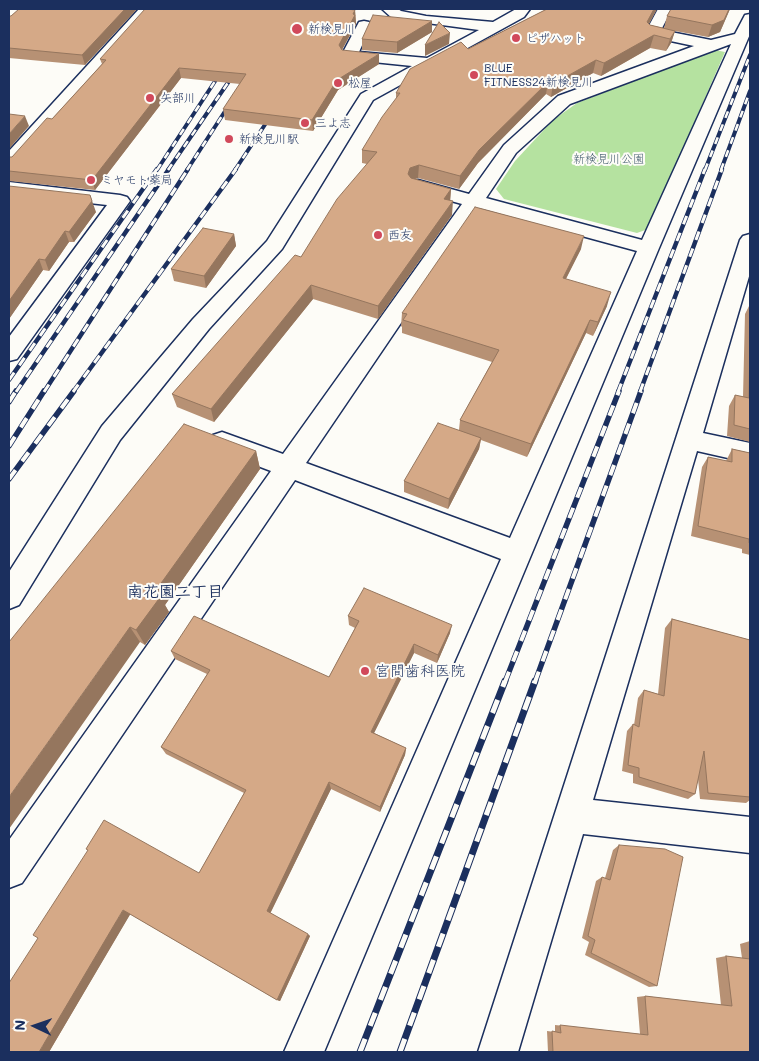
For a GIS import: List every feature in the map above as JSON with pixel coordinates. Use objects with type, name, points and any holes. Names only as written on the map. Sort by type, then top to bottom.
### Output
[{"type":"street","points":[[9,162],[147,9]]},
{"type":"street","points":[[389,9],[397,15],[426,20],[495,27]]},
{"type":"street","points":[[9,596],[111,433],[201,324],[275,245],[367,97],[519,14],[524,9]]},
{"type":"street","points":[[665,9],[652,33],[711,45]]},
{"type":"street","points":[[364,25],[349,56],[429,63]]},
{"type":"street","points":[[9,870],[510,149],[564,100],[711,45],[746,27]]},
{"type":"street","points":[[304,1052],[649,248],[746,27]]},
{"type":"street","points":[[418,186],[649,248]]},
{"type":"street","points":[[9,188],[120,201],[9,353]]},
{"type":"street","points":[[498,1052],[689,440],[746,271],[750,240]]},
{"type":"street","points":[[199,434],[518,553]]},
{"type":"street","points":[[689,440],[750,453]]},
{"type":"street","points":[[571,815],[750,835]]},
{"type":"green space","name":"新検見川公園","points":[[715,50],[725,52],[648,229],[637,233],[504,199],[496,189],[515,161],[553,120],[577,103]]},
{"type":"building","points":[[19,9],[125,9],[82,55],[9,48],[9,16]]},
{"type":"building","points":[[145,9],[355,10],[353,14],[355,15],[339,45],[342,50],[379,54],[337,80],[312,120],[223,109],[246,74],[179,68],[92,180],[9,171],[9,157],[12,157],[47,118],[52,119],[106,60],[100,59]]},
{"type":"building","points":[[547,9],[654,9],[647,22],[650,25],[675,31],[670,39],[654,35],[604,63],[596,60],[553,84],[548,82],[479,150],[460,176],[419,165],[410,168],[408,174],[411,178],[451,189],[444,199],[453,201],[378,306],[311,285],[211,409],[172,394],[295,255],[301,257],[337,199],[377,152],[362,150],[382,117],[400,93],[396,93],[410,69],[461,42],[468,49]]},
{"type":"building","points":[[671,9],[729,9],[724,20],[712,25],[667,16]]},
{"type":"building","points":[[373,15],[432,21],[397,42],[362,39]]},
{"type":"building","points":[[439,22],[450,33],[425,45]]},
{"type":"building","points":[[9,114],[25,116],[9,134]]},
{"type":"building","points":[[9,186],[90,195],[92,201],[69,232],[65,231],[45,260],[39,259],[9,301]]},
{"type":"building","points":[[475,207],[584,236],[563,278],[611,292],[598,322],[590,320],[531,444],[460,420],[499,350],[403,320],[407,314],[402,313]]},
{"type":"building","points":[[203,228],[234,234],[204,276],[171,269]]},
{"type":"building","points":[[750,338],[750,429],[734,425],[735,395],[749,398]]},
{"type":"building","points":[[438,423],[481,438],[449,499],[404,481]]},
{"type":"building","points":[[184,424],[256,451],[154,593],[161,596],[136,630],[130,627],[9,797],[9,642]]},
{"type":"building","points":[[732,449],[750,453],[750,543],[749,539],[698,526],[708,457],[732,462]]},
{"type":"building","points":[[364,588],[452,625],[438,655],[414,644],[371,732],[406,748],[380,807],[329,782],[267,911],[308,934],[277,1000],[123,910],[39,1052],[9,1052],[9,983],[38,938],[33,935],[88,850],[86,849],[104,820],[199,873],[246,790],[161,747],[210,670],[171,651],[194,616],[329,677],[359,621],[348,616]]},
{"type":"building","points":[[672,619],[750,640],[750,797],[708,793],[704,751],[695,794],[639,777],[639,768],[628,765],[633,724],[639,727],[644,690],[664,696]]},
{"type":"building","points":[[619,845],[665,849],[683,857],[657,986],[591,953],[595,940],[588,936],[602,877],[610,880]]},
{"type":"building","points":[[726,956],[750,959],[750,1052],[553,1052],[552,1031],[561,1033],[560,1025],[648,1035],[645,996],[732,1006]]},
{"type":"railway","points":[[705,170],[750,55]]},
{"type":"railway","points":[[157,170],[223,69]]},
{"type":"railway","points":[[168,170],[236,71]]},
{"type":"railway","points":[[721,170],[750,91]]},
{"type":"railway","points":[[187,170],[231,102]]},
{"type":"railway","points":[[235,170],[272,114]]},
{"type":"railway","points":[[9,380],[157,169]]},
{"type":"railway","points":[[16,392],[169,169]]},
{"type":"railway","points":[[44,392],[188,169]]},
{"type":"railway","points":[[73,392],[236,169]]},
{"type":"railway","points":[[618,392],[705,169]]},
{"type":"railway","points":[[640,392],[722,169]]},
{"type":"railway","points":[[9,402],[16,391]]},
{"type":"railway","points":[[9,446],[44,391]]},
{"type":"railway","points":[[9,479],[74,391]]},
{"type":"railway","points":[[505,682],[619,391]]},
{"type":"railway","points":[[535,682],[641,391]]},
{"type":"railway","points":[[360,1052],[505,681]]},
{"type":"railway","points":[[400,1052],[535,681]]},
{"type":"place","name":"新検見川","points":[[297,29]]},
{"type":"place","name":"ピザハット","points":[[516,38]]},
{"type":"place","name":"BLUE FITNESS24新検見川","points":[[474,75]]},
{"type":"place","name":"松屋","points":[[338,83]]},
{"type":"place","name":"矢部川","points":[[150,98]]},
{"type":"place","name":"三よ志","points":[[305,123]]},
{"type":"place","name":"新検見川駅","points":[[229,139]]},
{"type":"place","name":"ミヤモト薬局","points":[[91,180]]},
{"type":"place","name":"西友","points":[[378,235]]},
{"type":"place","name":"宮間歯科医院","points":[[365,671]]},
{"type":"district","name":"南花園二丁目","points":[[175,592]]}]
